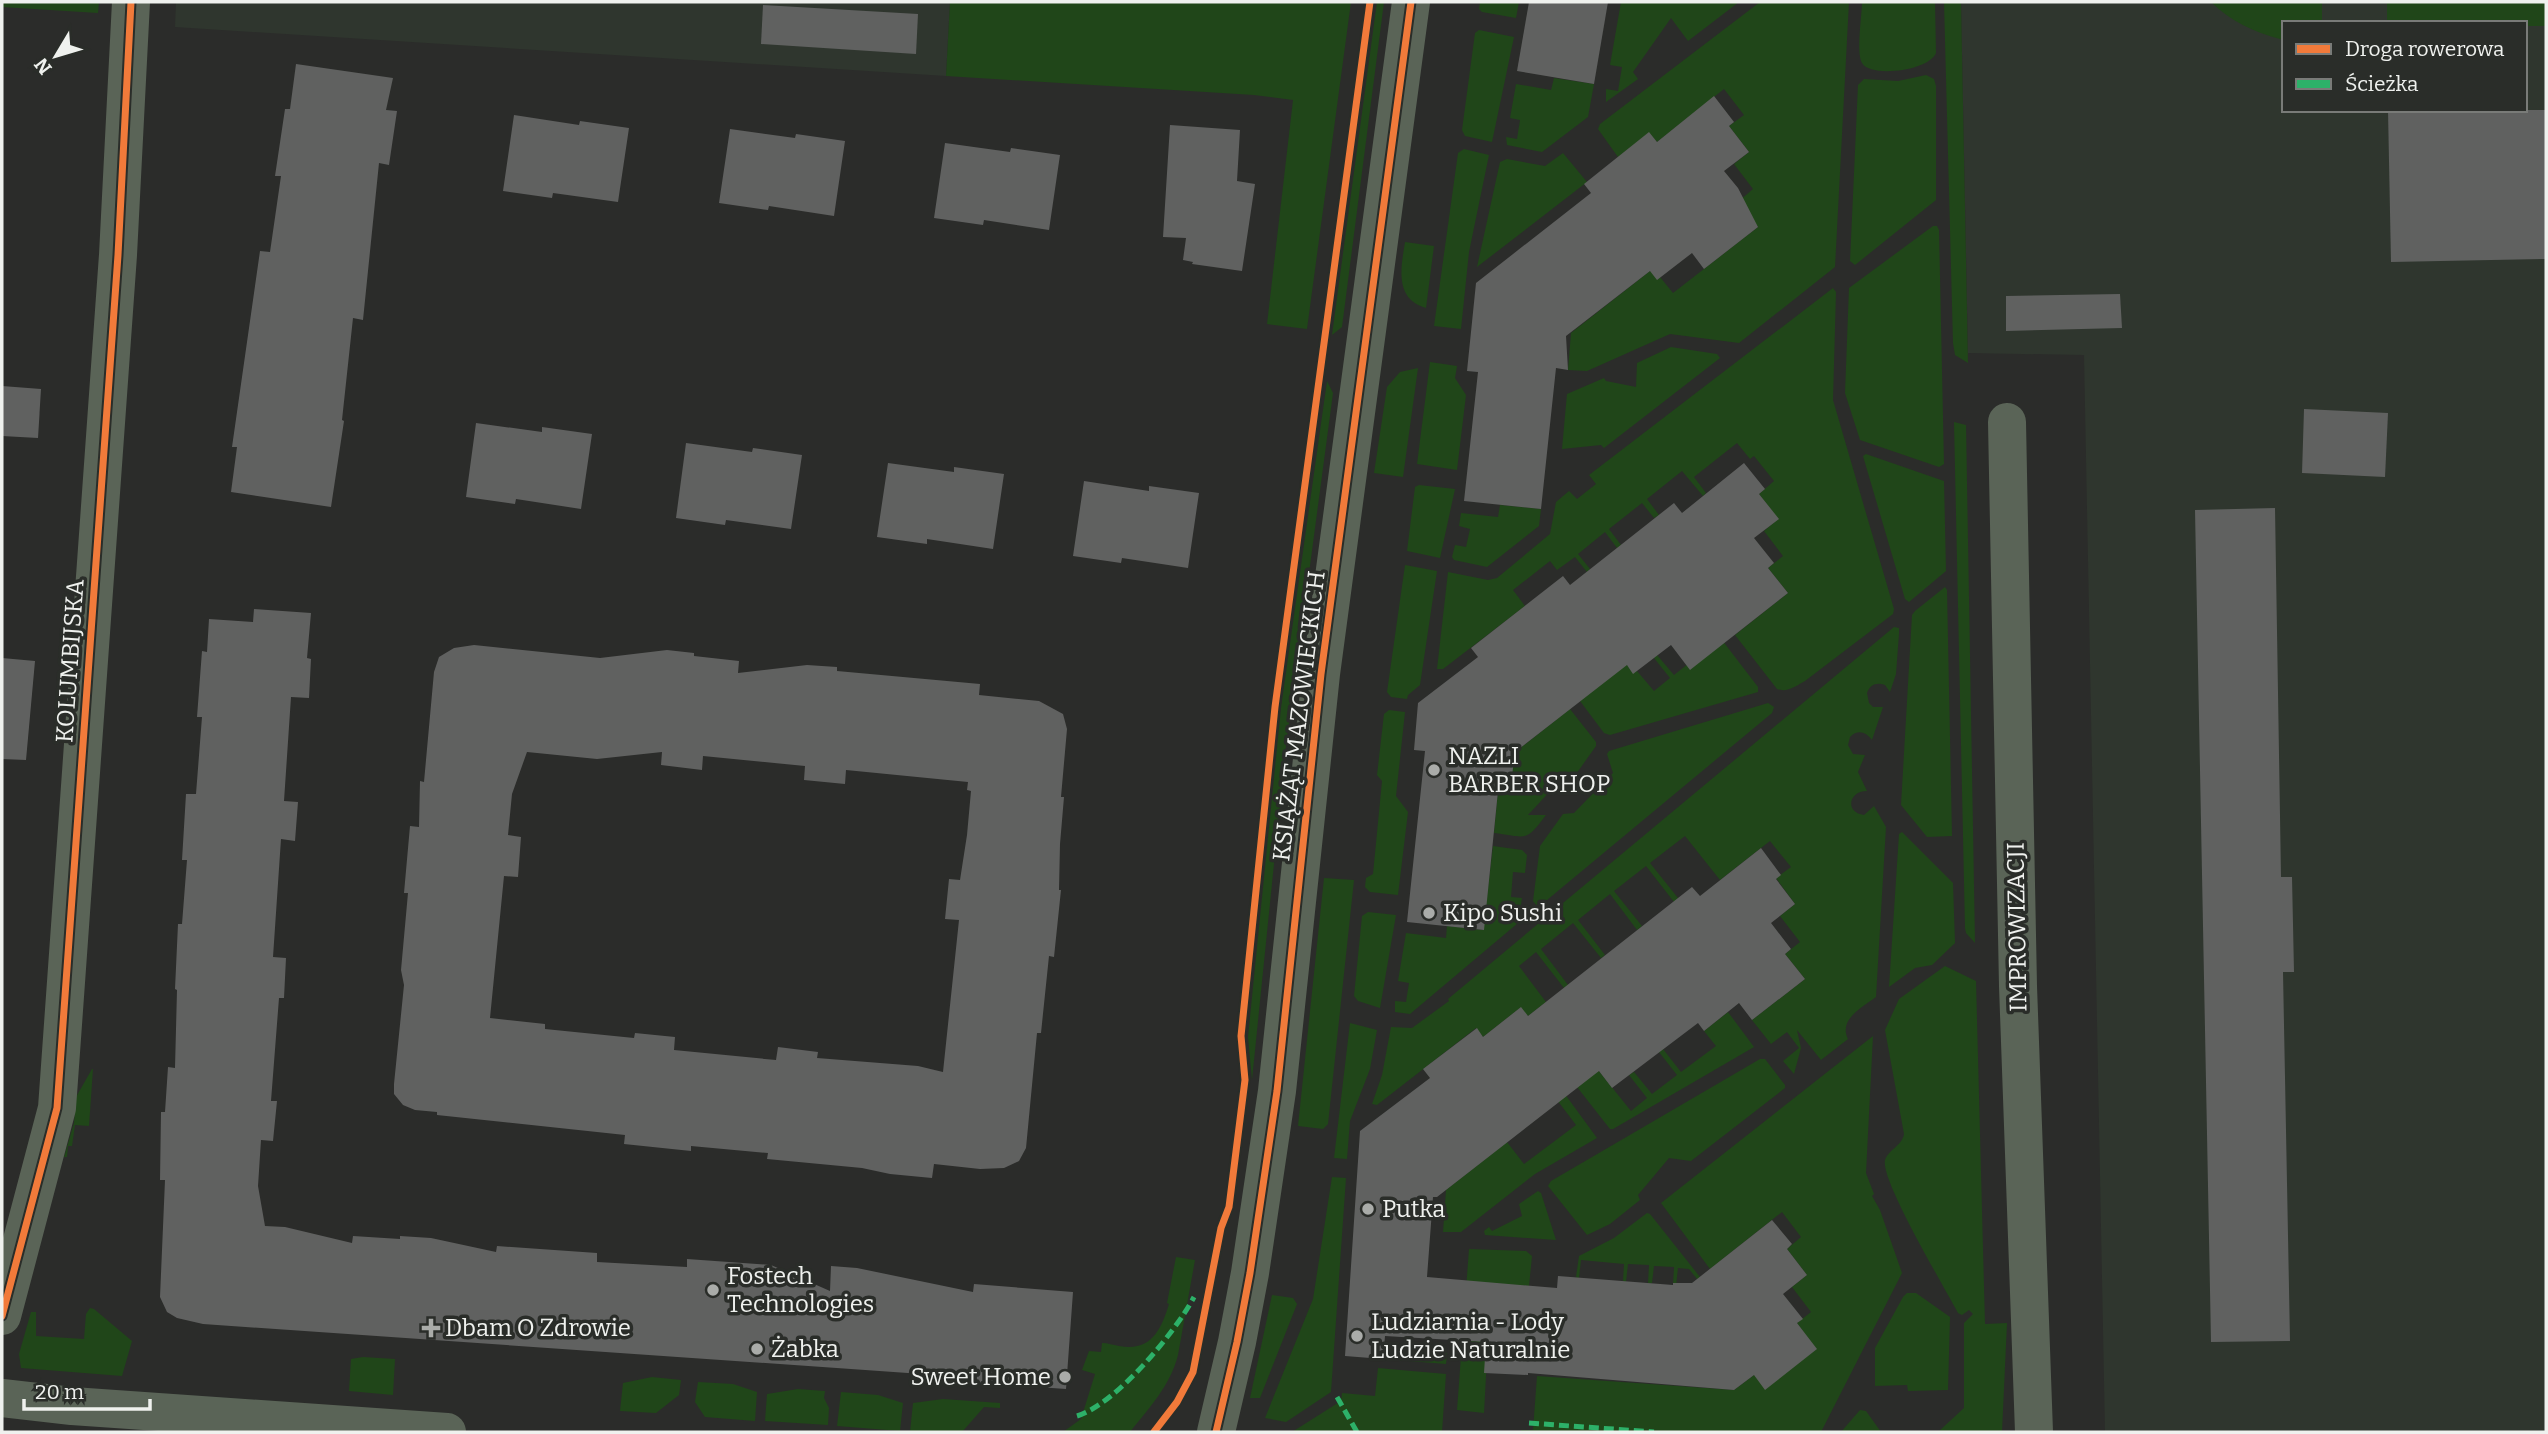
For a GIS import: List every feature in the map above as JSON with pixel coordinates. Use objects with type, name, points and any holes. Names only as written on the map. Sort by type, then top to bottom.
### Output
[{"type":"street","name":"KOLUMBIJSKA","points":[[2,1316],[57,1108],[118,255],[131,2]]},
{"type":"street","name":"KSIĄŻĄT MAZOWIECKICH","points":[[1216,1432],[1250,1273],[1277,1091],[1321,674],[1411,2]]},
{"type":"street","name":"IMPROWIZACJI","points":[[2007,422],[2018,986],[2034,1432]]},
{"type":"street","points":[[2,1398],[72,1406],[447,1432]]},
{"type":"shaded area","points":[[176,2],[950,2],[946,76],[175,27]]},
{"type":"shaded area","points":[[1961,2],[2546,2],[2546,1432],[2105,1432],[2084,355],[1968,353]]},
{"type":"green space","points":[[2,2],[99,2],[98,13],[2,7]]},
{"type":"green space","points":[[950,2],[1351,2],[1307,329],[1267,324],[1293,100],[1254,95],[946,76]]},
{"type":"green space","points":[[1377,2],[1384,2],[1342,327],[1332,335]]},
{"type":"green space","points":[[1480,2],[1519,2],[1516,18],[1482,12],[1479,9]]},
{"type":"green space","points":[[1621,2],[1739,2],[1688,41],[1671,18],[1633,72],[1638,79],[1606,102],[1606,89],[1618,91],[1622,67],[1610,65]]},
{"type":"green space","points":[[1760,2],[1849,2],[1835,267],[1739,343],[1670,334],[1587,371],[1568,370],[1571,333],[1650,271],[1660,277],[1673,293],[1758,227],[1739,201],[1753,189],[1734,164],[1749,152],[1729,126],[1744,115],[1724,89],[1657,142],[1649,133],[1618,157],[1598,129],[1600,124]]},
{"type":"green space","points":[[1862,2],[1935,2],[1936,53],[1923,64],[1912,68],[1887,71],[1867,68],[1862,63],[1859,51]]},
{"type":"green space","points":[[1944,2],[1961,2],[1968,363],[1955,355],[1953,343]]},
{"type":"green space","points":[[2211,2],[2322,2],[2322,21],[2282,21],[2282,39],[2261,33],[2226,15]]},
{"type":"green space","points":[[2387,2],[2546,2],[2546,26],[2527,26],[2527,21],[2387,21]]},
{"type":"green space","points":[[1479,30],[1514,37],[1492,142],[1465,136],[1462,130],[1475,33]]},
{"type":"green space","points":[[1926,75],[1934,79],[1936,86],[1936,200],[1855,265],[1850,261],[1858,85],[1864,79],[1898,81]]},
{"type":"green space","points":[[1554,78],[1594,84],[1588,117],[1542,152],[1507,145],[1506,137],[1517,139],[1520,120],[1510,118],[1516,84],[1551,90]]},
{"type":"green space","points":[[1464,149],[1489,155],[1469,252],[1461,329],[1434,326],[1458,153]]},
{"type":"green space","points":[[1563,153],[1587,182],[1477,267],[1500,162],[1507,159],[1545,166]]},
{"type":"green space","points":[[1933,226],[1937,226],[1939,230],[1944,464],[1939,467],[1860,440],[1845,393],[1849,288]]},
{"type":"green space","points":[[1405,242],[1434,246],[1426,308],[1416,304],[1404,290],[1401,271]]},
{"type":"green space","points":[[1833,288],[1836,292],[1833,400],[1894,609],[1893,614],[1805,681],[1788,690],[1777,689],[1735,635],[1788,593],[1768,568],[1783,556],[1764,531],[1778,519],[1759,494],[1774,481],[1754,456],[1750,459],[1737,443],[1694,477],[1706,493],[1703,496],[1682,471],[1647,499],[1659,515],[1654,518],[1642,503],[1609,529],[1621,545],[1617,548],[1605,532],[1578,554],[1590,569],[1587,572],[1575,557],[1557,570],[1550,561],[1513,590],[1525,606],[1443,669],[1437,669],[1448,572],[1488,580],[1497,578],[1550,534],[1556,502],[1569,491],[1577,499],[1596,484],[1589,475]]},
{"type":"green space","points":[[1671,347],[1717,354],[1720,358],[1604,448],[1601,445],[1562,449],[1567,394],[1604,378],[1606,381],[1636,387],[1637,363]]},
{"type":"green space","points":[[1430,362],[1457,366],[1455,378],[1466,395],[1457,470],[1417,464]]},
{"type":"green space","points":[[1418,368],[1403,477],[1374,473],[1387,387],[1400,372]]},
{"type":"green space","points":[[1327,381],[1333,393],[1286,746],[1252,1080],[1248,1037],[1281,708]]},
{"type":"green space","points":[[1954,422],[1966,425],[1975,943],[1965,928]]},
{"type":"green space","points":[[1866,454],[1944,481],[1946,571],[1909,602],[1905,599],[1863,456]]},
{"type":"green space","points":[[1419,485],[1455,489],[1440,558],[1407,551],[1415,487]]},
{"type":"green space","points":[[1500,505],[1541,509],[1539,526],[1487,567],[1454,560],[1452,557],[1455,545],[1466,547],[1470,529],[1459,526],[1461,513],[1498,517]]},
{"type":"green space","points":[[1405,565],[1437,571],[1420,685],[1407,699],[1391,697],[1387,692]]},
{"type":"green space","points":[[1945,587],[1952,836],[1927,837],[1901,805],[1912,615]]},
{"type":"green space","points":[[1712,627],[1758,687],[1758,692],[1610,735],[1604,733],[1580,701],[1627,664],[1633,673],[1637,671],[1654,691],[1670,678],[1654,658],[1657,655],[1674,675],[1717,641]]},
{"type":"green space","points":[[1894,627],[1899,628],[1899,634],[1896,674],[1890,692],[1885,685],[1874,684],[1867,693],[1869,703],[1873,707],[1883,707],[1872,740],[1865,733],[1859,732],[1850,737],[1848,745],[1853,754],[1865,755],[1858,772],[1867,791],[1856,794],[1851,802],[1852,807],[1864,815],[1874,806],[1886,827],[1876,997],[1849,1020],[1846,1025],[1848,1039],[1821,1060],[1797,1030],[1801,1048],[1794,1074],[1783,1061],[1799,1048],[1787,1032],[1771,1044],[1752,1020],[1805,979],[1785,954],[1800,942],[1780,916],[1795,904],[1776,878],[1791,867],[1770,841],[1720,880],[1685,836],[1650,863],[1678,898],[1674,902],[1646,866],[1614,891],[1642,926],[1637,930],[1610,894],[1578,920],[1605,955],[1601,958],[1573,923],[1541,949],[1568,985],[1564,988],[1536,952],[1519,966],[1546,1002],[1528,1016],[1520,1008],[1483,1037],[1476,1028],[1377,1105],[1372,1104],[1382,1075],[1391,1027],[1412,1028],[1449,1001],[1448,999]]},
{"type":"green space","points":[[1768,703],[1774,707],[1772,713],[1541,905],[1536,905],[1533,901],[1540,846],[1563,814],[1574,813],[1613,773],[1607,754],[1609,751]]},
{"type":"green space","points":[[1570,709],[1596,742],[1596,746],[1574,777],[1566,774],[1528,815],[1546,815],[1534,830],[1524,836],[1494,833],[1498,791],[1510,792],[1514,753]]},
{"type":"green space","points":[[1389,710],[1405,712],[1396,796],[1408,812],[1398,895],[1370,892],[1365,887],[1366,878],[1373,874],[1382,781],[1377,775],[1384,714]]},
{"type":"green space","points":[[1902,832],[1953,883],[1955,943],[1932,965],[1915,968],[1889,987],[1899,834]]},
{"type":"green space","points":[[1493,846],[1522,850],[1527,855],[1525,873],[1513,872],[1511,897],[1522,898],[1518,923],[1410,1014],[1395,1012],[1395,1001],[1406,1002],[1409,983],[1398,981],[1406,933],[1446,938],[1447,926],[1483,930]]},
{"type":"green space","points":[[1324,878],[1354,880],[1328,1124],[1323,1129],[1298,1126]]},
{"type":"green space","points":[[1368,912],[1396,915],[1380,1008],[1358,1001],[1354,996],[1362,916]]},
{"type":"green space","points":[[1945,966],[1976,981],[1985,1324],[2007,1323],[2002,1432],[1938,1432],[1964,1408],[1964,1323],[1973,1314],[1969,1310],[1962,1315],[1958,1313],[1903,1211],[1886,1171],[1885,1160],[1901,1142],[1904,1134],[1885,1030],[1899,999]]},
{"type":"green space","points":[[1728,1012],[1754,1047],[1613,1129],[1610,1129],[1577,1087],[1598,1070],[1631,1111],[1647,1098],[1629,1075],[1634,1072],[1652,1094],[1677,1075],[1659,1052],[1663,1049],[1681,1072],[1716,1046],[1704,1031]]},
{"type":"green space","points":[[1350,1023],[1377,1030],[1370,1069],[1350,1121],[1347,1159],[1334,1158]]},
{"type":"green space","points":[[1873,1036],[1866,1173],[1874,1194],[1872,1196],[1880,1210],[1902,1273],[1821,1432],[1521,1432],[1533,1430],[1537,1376],[1734,1390],[1754,1375],[1816,1349],[1797,1323],[1811,1312],[1792,1287],[1807,1275],[1787,1249],[1801,1237],[1782,1212],[1710,1269],[1661,1203]]},
{"type":"green space","points":[[1760,1059],[1765,1059],[1785,1088],[1691,1161],[1669,1158],[1638,1195],[1640,1200],[1610,1224],[1587,1235],[1548,1186],[1551,1181]]},
{"type":"green space","points":[[92,1069],[89,1126],[75,1125],[72,1146],[68,1146],[67,1157],[64,1157],[74,1123],[76,1097]]},
{"type":"green space","points":[[1559,1086],[1597,1138],[1535,1174],[1461,1232],[1443,1232],[1446,1190],[1507,1142],[1524,1164],[1576,1125],[1551,1092]]},
{"type":"green space","points":[[1332,1177],[1346,1178],[1331,1392],[1286,1422],[1265,1418],[1313,1299]]},
{"type":"green space","points":[[1538,1191],[1541,1193],[1556,1240],[1485,1235],[1484,1231],[1489,1227],[1492,1231],[1522,1216],[1519,1204]]},
{"type":"green space","points":[[1647,1213],[1700,1277],[1697,1279],[1689,1269],[1678,1268],[1676,1286],[1673,1285],[1674,1267],[1654,1266],[1652,1283],[1648,1283],[1649,1265],[1628,1264],[1626,1282],[1623,1281],[1624,1264],[1581,1260],[1579,1278],[1576,1277],[1579,1256],[1614,1238]]},
{"type":"green space","points":[[1469,1249],[1526,1251],[1532,1256],[1529,1286],[1491,1283],[1484,1413],[1457,1410]]},
{"type":"green space","points":[[1176,1257],[1195,1260],[1178,1355],[1165,1386],[1130,1432],[1063,1432],[1081,1419],[1095,1374],[1082,1370],[1089,1351],[1101,1352],[1102,1343],[1139,1346],[1153,1337],[1158,1330],[1169,1304],[1167,1303]]},
{"type":"green space","points":[[1907,1293],[1916,1293],[1950,1317],[1948,1390],[1908,1391],[1907,1385],[1875,1386],[1875,1348]]},
{"type":"green space","points":[[1272,1295],[1293,1298],[1297,1304],[1260,1398],[1250,1398]]},
{"type":"green space","points":[[90,1308],[132,1341],[122,1376],[21,1368],[19,1354],[31,1312],[36,1312],[36,1336],[84,1339],[86,1314]]},
{"type":"green space","points":[[1384,1348],[1447,1353],[1446,1364],[1383,1359]]},
{"type":"green space","points":[[351,1359],[395,1359],[393,1395],[349,1391]]},
{"type":"green space","points":[[1378,1368],[1446,1374],[1442,1432],[1292,1432],[1341,1401],[1342,1393],[1375,1396]]},
{"type":"green space","points":[[652,1377],[681,1380],[679,1395],[656,1413],[620,1411],[623,1383]]},
{"type":"green space","points":[[698,1382],[733,1384],[757,1392],[755,1421],[705,1417],[695,1402]]},
{"type":"green space","points":[[798,1389],[825,1391],[824,1398],[829,1408],[828,1425],[765,1421],[767,1394]]},
{"type":"green space","points":[[841,1392],[878,1395],[903,1403],[900,1431],[837,1426]]},
{"type":"green space","points":[[943,1399],[1000,1403],[1000,1408],[984,1407],[962,1432],[910,1432],[913,1403]]},
{"type":"green space","points":[[1860,1410],[1866,1411],[1881,1432],[1841,1432]]},
{"type":"building","points":[[1529,2],[1608,2],[1594,84],[1517,71]]},
{"type":"building","points":[[763,5],[918,14],[916,54],[761,44]]},
{"type":"building","points":[[296,64],[393,78],[386,110],[397,111],[389,165],[379,163],[363,320],[353,318],[344,421],[331,507],[231,492],[237,447],[232,447],[260,251],[270,252],[281,176],[275,176],[285,109],[290,109]]},
{"type":"building","points":[[1714,96],[1734,122],[1729,126],[1749,152],[1724,171],[1738,188],[1758,227],[1704,269],[1692,253],[1657,280],[1650,271],[1566,336],[1568,370],[1556,368],[1541,509],[1464,501],[1478,372],[1467,371],[1476,283],[1591,193],[1584,184],[1649,132],[1657,142]]},
{"type":"building","points":[[2546,110],[2546,259],[2391,262],[2388,112]]},
{"type":"building","points":[[514,115],[579,125],[580,121],[629,128],[618,202],[553,193],[552,198],[503,191]]},
{"type":"building","points":[[1170,125],[1240,130],[1237,181],[1255,184],[1242,271],[1192,264],[1193,262],[1183,260],[1186,238],[1163,237]]},
{"type":"building","points":[[730,129],[795,138],[796,134],[845,141],[834,216],[769,206],[768,210],[719,203]]},
{"type":"building","points":[[945,143],[1010,152],[1011,148],[1060,155],[1049,230],[984,220],[983,225],[934,218]]},
{"type":"building","points":[[2120,294],[2122,328],[2006,331],[2006,296]]},
{"type":"building","points":[[2,386],[41,389],[38,438],[2,436]]},
{"type":"building","points":[[2304,409],[2388,413],[2385,477],[2302,473]]},
{"type":"building","points":[[476,423],[542,432],[542,427],[592,434],[581,509],[516,499],[515,504],[466,497]]},
{"type":"building","points":[[686,443],[752,452],[753,448],[802,455],[791,529],[726,520],[725,525],[676,518]]},
{"type":"building","points":[[888,463],[954,472],[954,467],[1004,474],[993,549],[927,539],[927,544],[877,537]]},
{"type":"building","points":[[1744,463],[1765,489],[1759,494],[1779,519],[1754,538],[1774,563],[1768,568],[1788,593],[1690,670],[1671,645],[1633,674],[1627,665],[1515,752],[1510,792],[1498,791],[1484,930],[1407,922],[1425,751],[1414,750],[1418,703],[1478,657],[1471,648],[1563,576],[1570,585],[1674,503],[1682,513]]},
{"type":"building","points":[[1084,481],[1149,491],[1149,486],[1199,493],[1188,568],[1122,558],[1121,563],[1073,556]]},
{"type":"building","points":[[2275,508],[2281,877],[2292,877],[2294,972],[2283,972],[2290,1341],[2211,1342],[2195,510]]},
{"type":"building","points":[[254,609],[311,613],[307,658],[311,659],[309,698],[291,697],[284,801],[298,802],[295,841],[281,839],[273,957],[286,958],[284,998],[279,998],[271,1101],[277,1101],[273,1141],[261,1140],[258,1186],[265,1226],[285,1227],[352,1243],[353,1236],[400,1239],[400,1236],[431,1238],[496,1252],[497,1246],[597,1253],[597,1262],[687,1267],[687,1259],[771,1265],[830,1291],[831,1266],[857,1268],[973,1292],[974,1284],[1073,1292],[1066,1389],[921,1379],[922,1374],[203,1324],[177,1318],[167,1312],[160,1297],[165,1180],[160,1180],[161,1112],[165,1112],[168,1067],[175,1068],[178,924],[182,924],[187,860],[182,860],[186,794],[196,794],[202,717],[197,717],[202,651],[207,652],[209,619],[253,622]]},
{"type":"building","points":[[474,645],[600,658],[667,650],[739,661],[738,673],[807,665],[837,667],[837,671],[980,684],[979,695],[1039,701],[1063,714],[1067,729],[1061,797],[1064,797],[1060,844],[1061,890],[1054,957],[1049,956],[1041,1033],[1037,1033],[1026,1148],[1019,1161],[1004,1168],[980,1169],[934,1164],[932,1178],[767,1159],[768,1153],[691,1146],[691,1151],[624,1144],[625,1135],[437,1115],[437,1112],[415,1110],[403,1105],[394,1094],[394,1084],[404,985],[401,970],[408,893],[404,893],[410,826],[419,827],[420,781],[424,782],[434,672],[439,657],[454,648]],"holes":[[[527,752],[597,759],[662,752],[661,765],[702,770],[703,756],[805,766],[804,780],[845,784],[846,770],[968,782],[967,790],[971,791],[960,880],[949,879],[945,919],[959,920],[943,1072],[918,1066],[817,1058],[818,1052],[778,1047],[776,1060],[674,1050],[675,1037],[635,1033],[634,1038],[545,1029],[545,1024],[490,1018],[504,876],[518,877],[521,837],[508,835],[512,794]]]},
{"type":"building","points":[[2,658],[35,661],[26,760],[2,759]]},
{"type":"building","points":[[1761,848],[1781,875],[1776,879],[1795,904],[1771,923],[1791,949],[1785,954],[1805,979],[1752,1020],[1739,1003],[1704,1031],[1698,1023],[1612,1088],[1599,1071],[1437,1197],[1433,1197],[1427,1277],[1557,1288],[1558,1276],[1673,1285],[1692,1283],[1772,1220],[1792,1244],[1787,1249],[1807,1275],[1783,1294],[1803,1319],[1797,1323],[1817,1349],[1765,1390],[1754,1375],[1734,1390],[1528,1373],[1484,1373],[1486,1342],[1385,1336],[1383,1359],[1345,1356],[1360,1131],[1430,1078],[1423,1069],[1477,1028],[1483,1037],[1521,1007],[1528,1016],[1692,887],[1700,896]]},
{"type":"marked path","points":[[1077,1416],[1109,1397],[1143,1366],[1173,1329],[1194,1297]]},
{"type":"marked path","points":[[1337,1397],[1357,1432]]},
{"type":"marked path","points":[[1529,1423],[1654,1432]]},
{"type":"cycle path","points":[[2,1316],[57,1108],[118,255],[131,2]]},
{"type":"cycle path","points":[[1154,1432],[1177,1402],[1193,1372],[1221,1228],[1229,1207],[1245,1080],[1241,1036],[1275,707],[1370,2]]},
{"type":"cycle path","points":[[1216,1432],[1250,1273],[1277,1091],[1321,674],[1411,2]]},
{"type":"place","name":"NAZLI BARBER SHOP","points":[[1434,770]]},
{"type":"place","name":"Kipo Sushi","points":[[1429,913]]},
{"type":"place","name":"Putka","points":[[1368,1209]]},
{"type":"place","name":"Fostech Technologies","points":[[713,1290]]},
{"type":"place","name":"Dbam O Zdrowie","points":[[431,1328]]},
{"type":"place","name":"Ludziarnia - Lody Ludzie Naturalnie","points":[[1357,1336]]},
{"type":"place","name":"Żabka","points":[[757,1349]]},
{"type":"place","name":"Sweet Home","points":[[1065,1377]]}]
